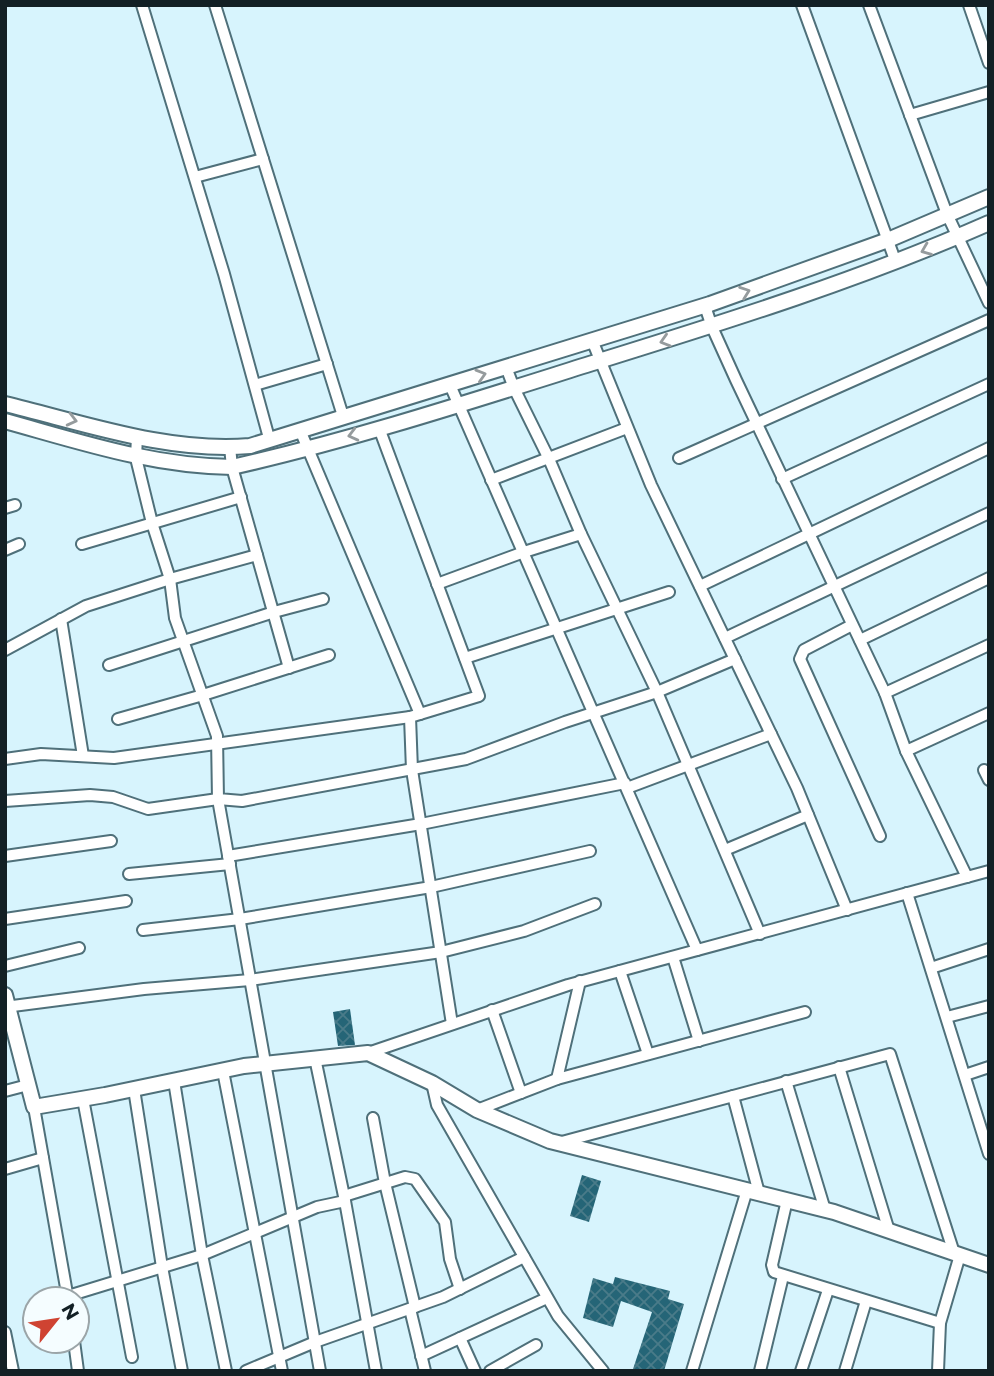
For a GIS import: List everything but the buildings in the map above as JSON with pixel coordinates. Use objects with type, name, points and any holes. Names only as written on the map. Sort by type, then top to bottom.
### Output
[{"type":"main road","points":[[5,404],[137,436],[197,447],[250,446],[705,306],[888,240],[989,197]]},
{"type":"main road","points":[[5,421],[136,458],[232,467],[398,423],[712,327],[958,237],[989,223]]},
{"type":"main road","points":[[772,282],[780,303]]},
{"type":"main road","points":[[391,402],[398,423]]},
{"type":"main road","points":[[6,1003],[34,1107],[265,1064],[368,1053],[432,1083],[477,1110],[557,1143],[825,1210],[989,1265]]},
{"type":"street","points":[[142,5],[195,177],[269,438]]},
{"type":"street","points":[[215,5],[344,416]]},
{"type":"street","points":[[802,5],[895,260]]},
{"type":"street","points":[[869,5],[947,214],[989,303]]},
{"type":"street","points":[[969,5],[989,63]]},
{"type":"street","points":[[910,115],[989,92]]},
{"type":"street","points":[[195,177],[263,159]]},
{"type":"street","points":[[705,306],[712,327],[782,479],[886,693],[906,751],[967,877]]},
{"type":"street","points":[[679,458],[989,320]]},
{"type":"street","points":[[592,340],[651,485],[771,734],[808,815],[846,910]]},
{"type":"street","points":[[255,385],[327,364]]},
{"type":"street","points":[[506,367],[581,534],[657,692],[760,934]]},
{"type":"street","points":[[782,479],[989,384]]},
{"type":"street","points":[[450,385],[697,950]]},
{"type":"street","points":[[5,759],[41,754],[114,758],[415,715],[479,696],[379,428]]},
{"type":"street","points":[[491,480],[627,428]]},
{"type":"street","points":[[300,430],[415,715],[412,769],[452,1024]]},
{"type":"street","points":[[137,436],[136,458],[152,523],[170,579],[175,618],[217,736],[218,799],[320,1371]]},
{"type":"street","points":[[230,447],[232,467],[289,668]]},
{"type":"street","points":[[700,586],[989,448]]},
{"type":"street","points":[[82,544],[241,497]]},
{"type":"street","points":[[725,638],[989,513]]},
{"type":"street","points":[[437,584],[581,534]]},
{"type":"street","points":[[5,550],[19,544]]},
{"type":"street","points":[[5,650],[86,606],[257,555]]},
{"type":"street","points":[[860,640],[989,578]]},
{"type":"street","points":[[466,659],[669,592]]},
{"type":"street","points":[[109,665],[323,599]]},
{"type":"street","points":[[61,619],[83,756]]},
{"type":"street","points":[[852,625],[804,650],[800,659],[880,836]]},
{"type":"street","points":[[886,693],[989,645]]},
{"type":"street","points":[[118,719],[329,654]]},
{"type":"street","points":[[5,801],[90,794],[113,797],[148,808],[218,799],[242,800],[466,759],[657,692],[735,659]]},
{"type":"street","points":[[906,751],[989,713]]},
{"type":"street","points":[[129,874],[229,860],[626,786],[688,766],[771,734]]},
{"type":"street","points":[[725,850],[808,815]]},
{"type":"street","points":[[5,856],[111,841]]},
{"type":"street","points":[[143,930],[240,919],[431,887],[590,851]]},
{"type":"street","points":[[368,1053],[580,981],[989,871]]},
{"type":"street","points":[[907,893],[986,1132],[989,1154]]},
{"type":"street","points":[[5,919],[126,901]]},
{"type":"street","points":[[6,1003],[250,981],[441,952],[524,931],[596,904]]},
{"type":"street","points":[[5,965],[79,948]]},
{"type":"street","points":[[931,968],[989,949]]},
{"type":"street","points":[[673,957],[699,1041]]},
{"type":"street","points":[[620,971],[648,1054]]},
{"type":"street","points":[[557,1079],[580,981]]},
{"type":"street","points":[[947,1017],[989,1006]]},
{"type":"street","points":[[492,1010],[521,1093]]},
{"type":"street","points":[[477,1110],[557,1079],[805,1012]]},
{"type":"street","points":[[557,1143],[890,1054],[957,1254],[940,1323],[938,1371]]},
{"type":"street","points":[[315,1058],[376,1371]]},
{"type":"street","points":[[839,1067],[889,1231]]},
{"type":"street","points":[[965,1075],[989,1068]]},
{"type":"street","points":[[223,1071],[282,1371]]},
{"type":"street","points":[[174,1081],[202,1255],[226,1371]]},
{"type":"street","points":[[786,1081],[825,1210]]},
{"type":"street","points":[[432,1083],[437,1105],[558,1317],[603,1371]]},
{"type":"street","points":[[5,1091],[28,1085]]},
{"type":"street","points":[[134,1089],[162,1267],[182,1371]]},
{"type":"street","points":[[692,1371],[753,1191],[733,1096]]},
{"type":"street","points":[[83,1099],[132,1357]]},
{"type":"street","points":[[34,1107],[66,1285]]},
{"type":"street","points":[[373,1118],[425,1371]]},
{"type":"street","points":[[5,1169],[43,1158]]},
{"type":"street","points":[[91,1289],[202,1255],[317,1207],[405,1177],[415,1179],[419,1183],[445,1222],[450,1259],[460,1289]]},
{"type":"street","points":[[787,1200],[772,1265],[774,1272],[940,1323]]},
{"type":"street","points":[[246,1371],[315,1342],[460,1289],[524,1257]]},
{"type":"street","points":[[760,1371],[783,1276]]},
{"type":"street","points":[[801,1371],[828,1290]]},
{"type":"street","points":[[421,1356],[547,1298]]},
{"type":"street","points":[[845,1371],[866,1301]]},
{"type":"street","points":[[5,1332],[13,1371]]},
{"type":"street","points":[[460,1338],[475,1371]]},
{"type":"street","points":[[490,1371],[536,1345]]}]
